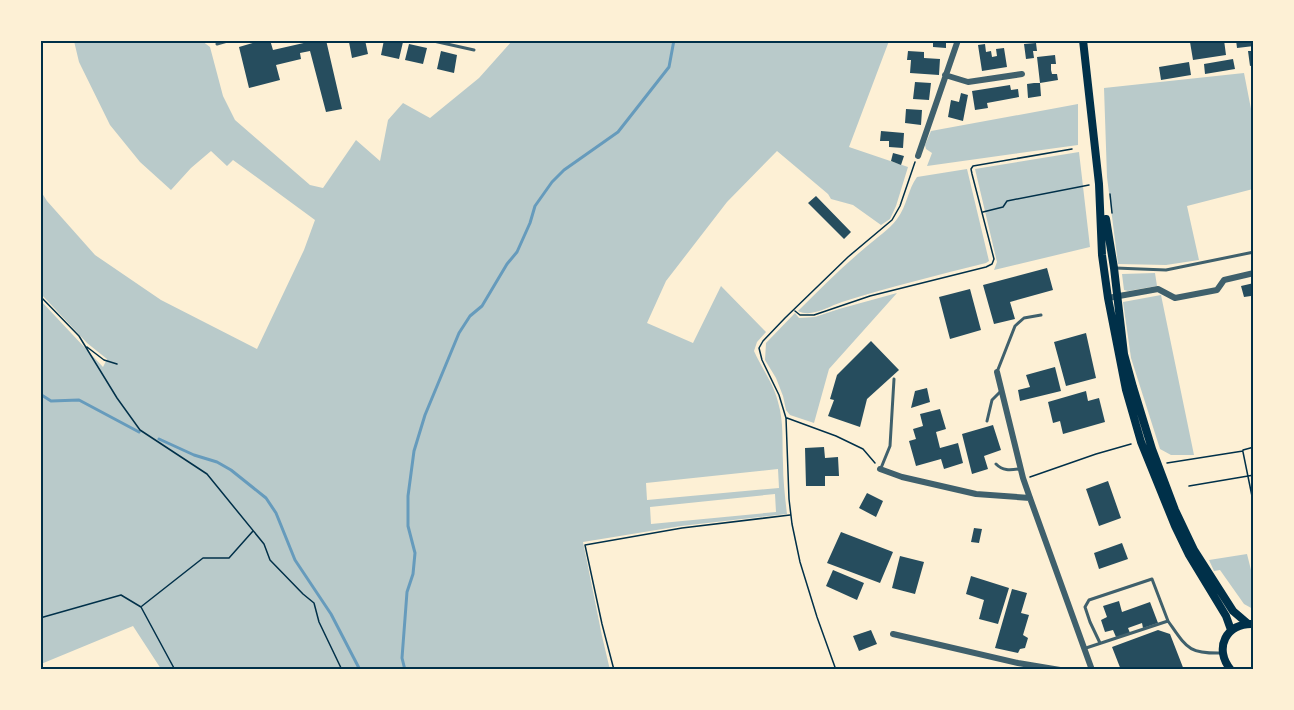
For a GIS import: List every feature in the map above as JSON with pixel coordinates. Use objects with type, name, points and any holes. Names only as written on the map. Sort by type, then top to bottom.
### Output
[{"type":"main road","points":[[1083,40],[1099,184],[1102,255],[1107,298],[1124,382],[1141,442],[1182,541],[1226,616],[1231,630]]},
{"type":"main road","points":[[1099,184],[1104,203],[1126,364],[1158,464],[1186,534],[1201,563],[1233,611],[1250,623]]},
{"type":"main road","points":[[1232,669],[1227,665],[1223,653],[1224,641],[1231,630],[1241,624],[1250,623]]},
{"type":"street","points":[[918,156],[958,40]]},
{"type":"street","points":[[945,75],[968,82],[1022,74]]},
{"type":"street","points":[[1107,298],[1158,289],[1175,298],[1217,290],[1224,280],[1254,273]]},
{"type":"street","points":[[998,372],[1023,478],[1092,669]]},
{"type":"street","points":[[880,469],[902,477],[976,494],[1030,498]]},
{"type":"street","points":[[893,634],[1018,663],[1060,669]]},
{"type":"lane","points":[[217,44],[231,40]]},
{"type":"lane","points":[[429,40],[474,50]]},
{"type":"lane","points":[[1113,268],[1166,270],[1254,252]]},
{"type":"lane","points":[[998,372],[1014,326],[1024,318],[1041,315]]},
{"type":"lane","points":[[880,469],[890,446],[894,379]]},
{"type":"lane","points":[[987,421],[992,400],[1002,389]]},
{"type":"lane","points":[[996,464],[1007,470],[1021,469]]},
{"type":"lane","points":[[1100,643],[1085,607],[1089,600],[1152,579],[1168,621],[1188,648],[1205,653],[1223,653]]},
{"type":"lane","points":[[1084,648],[1168,621]]},
{"type":"path","points":[[794,310],[800,315],[814,315],[870,296],[992,264],[994,259],[972,174],[972,166],[1072,149]]},
{"type":"path","points":[[836,669],[800,562],[791,515],[786,418],[759,348],[763,341],[848,257],[892,220],[900,206],[918,156]]},
{"type":"path","points":[[982,212],[1003,207],[1007,201],[1099,184]]},
{"type":"path","points":[[1109,189],[1112,211]]},
{"type":"path","points":[[40,296],[79,336],[117,398],[140,430],[207,474],[264,544],[270,560],[314,603],[319,622],[342,669]]},
{"type":"path","points":[[84,345],[104,360],[117,364]]},
{"type":"path","points":[[786,418],[836,436],[863,449],[880,469]]},
{"type":"path","points":[[1023,478],[1141,442]]},
{"type":"path","points":[[1158,464],[1243,452],[1243,450],[1254,447]]},
{"type":"path","points":[[1243,452],[1254,506]]},
{"type":"path","points":[[1189,486],[1254,475]]},
{"type":"path","points":[[614,669],[585,545],[682,528],[791,515]]},
{"type":"path","points":[[141,607],[203,558],[229,558],[254,531]]},
{"type":"path","points":[[40,618],[121,595],[141,607],[175,669]]},
{"type":"shaded area","points":[[74,41],[202,41],[210,47],[223,96],[235,120],[310,185],[323,188],[356,140],[380,161],[388,120],[403,103],[430,118],[479,78],[512,41],[889,41],[849,147],[908,167],[890,219],[881,225],[853,205],[831,199],[777,151],[727,202],[666,281],[647,323],[693,343],[721,286],[766,332],[757,342],[754,351],[774,389],[780,410],[787,514],[681,526],[583,542],[610,670],[161,669],[133,626],[41,664],[41,301],[103,367],[107,359],[87,343],[41,294],[40,190],[95,255],[161,300],[257,349],[304,250],[315,220],[233,160],[227,166],[211,151],[171,190],[140,162],[110,125],[79,62]],"holes":[[[778,469],[779,488],[647,500],[646,483]],[[775,494],[776,512],[651,524],[650,507]]]},
{"type":"shaded area","points":[[1244,73],[1253,115],[1253,189],[1187,206],[1199,260],[1166,265],[1118,264],[1107,177],[1104,88]]},
{"type":"shaded area","points":[[1078,104],[1078,145],[927,166],[932,153],[926,149],[925,145],[931,131]]},
{"type":"shaded area","points":[[1079,152],[1090,247],[994,270],[997,262],[975,169]]},
{"type":"shaded area","points":[[967,169],[989,261],[842,302],[820,311],[803,313],[798,311],[840,270],[894,223],[917,177]]},
{"type":"shaded area","points":[[1155,273],[1157,286],[1124,290],[1122,274]]},
{"type":"shaded area","points":[[897,293],[829,369],[814,423],[790,415],[786,410],[776,378],[765,360],[766,343],[795,313],[799,318],[815,317]]},
{"type":"shaded area","points":[[1161,295],[1194,455],[1171,455],[1160,449],[1131,358],[1123,302]]},
{"type":"shaded area","points":[[1247,554],[1253,578],[1253,609],[1244,604],[1220,570],[1214,571],[1209,560]]},
{"type":"building","points":[[270,40],[273,50],[308,42],[308,40],[326,40],[342,109],[326,112],[310,51],[300,53],[301,59],[276,65],[280,80],[249,88],[239,47]]},
{"type":"building","points":[[365,40],[368,54],[352,58],[349,42]]},
{"type":"building","points":[[384,40],[403,42],[399,59],[381,55]]},
{"type":"building","points":[[933,40],[946,40],[946,48],[933,47]]},
{"type":"building","points":[[1224,40],[1226,55],[1193,60],[1190,42]]},
{"type":"building","points":[[1236,40],[1254,40],[1254,46],[1237,48]]},
{"type":"building","points":[[1036,43],[1037,51],[1033,51],[1034,58],[1026,59],[1024,44]]},
{"type":"building","points":[[409,44],[427,48],[423,64],[405,60]]},
{"type":"building","points":[[985,44],[986,52],[991,51],[992,57],[997,56],[996,49],[1004,48],[1007,67],[982,71],[978,45]]},
{"type":"building","points":[[441,51],[457,55],[454,73],[437,69]]},
{"type":"building","points":[[908,51],[924,52],[924,58],[940,59],[939,75],[910,73],[911,60],[907,60]]},
{"type":"building","points":[[1248,51],[1254,51],[1254,65],[1250,66]]},
{"type":"building","points":[[1055,55],[1056,64],[1051,64],[1051,70],[1052,74],[1057,74],[1058,80],[1040,83],[1037,57]]},
{"type":"building","points":[[1233,59],[1235,69],[1205,74],[1204,64]]},
{"type":"building","points":[[1189,62],[1191,75],[1161,80],[1159,67]]},
{"type":"building","points":[[915,82],[931,83],[929,100],[913,99]]},
{"type":"building","points":[[1040,83],[1041,96],[1028,98],[1027,84]]},
{"type":"building","points":[[1010,85],[1011,90],[1018,89],[1019,97],[987,103],[988,108],[975,110],[972,91]]},
{"type":"building","points":[[961,93],[968,95],[963,121],[948,117],[951,100],[959,102]]},
{"type":"building","points":[[906,109],[922,110],[921,125],[905,123]]},
{"type":"building","points":[[881,131],[904,133],[903,148],[889,147],[889,141],[880,141]]},
{"type":"building","points":[[893,153],[904,156],[901,165],[891,161]]},
{"type":"building","points":[[816,196],[851,232],[844,239],[808,203]]},
{"type":"building","points":[[1047,268],[1053,290],[1010,302],[1015,319],[994,324],[983,285]]},
{"type":"building","points":[[1254,283],[1254,301],[1252,302],[1251,296],[1244,297],[1241,286]]},
{"type":"building","points":[[970,289],[981,330],[950,339],[939,297]]},
{"type":"building","points":[[1086,333],[1096,378],[1066,386],[1054,342]]},
{"type":"building","points":[[871,341],[899,370],[867,399],[860,427],[828,416],[834,400],[830,399],[837,375]]},
{"type":"building","points":[[1055,367],[1061,391],[1020,401],[1018,390],[1030,387],[1026,375]]},
{"type":"building","points":[[927,388],[930,402],[911,408],[915,391]]},
{"type":"building","points":[[1086,391],[1088,401],[1099,398],[1105,422],[1063,434],[1060,421],[1053,423],[1048,402]]},
{"type":"building","points":[[940,409],[946,429],[936,432],[940,448],[958,443],[963,463],[944,469],[941,459],[916,466],[909,441],[916,439],[913,429],[923,426],[920,414]]},
{"type":"building","points":[[993,425],[1001,450],[984,456],[988,469],[972,474],[962,434]]},
{"type":"building","points":[[824,447],[825,458],[838,457],[839,476],[825,476],[825,486],[806,486],[805,448]]},
{"type":"building","points":[[1108,481],[1121,518],[1099,526],[1086,489]]},
{"type":"building","points":[[867,493],[883,501],[876,517],[859,508]]},
{"type":"building","points":[[974,528],[982,529],[979,543],[971,542]]},
{"type":"building","points":[[841,532],[893,552],[880,583],[827,563]]},
{"type":"building","points":[[1122,543],[1128,559],[1099,569],[1094,553]]},
{"type":"building","points":[[900,556],[924,562],[915,594],[892,588]]},
{"type":"building","points":[[833,570],[864,583],[857,600],[826,586]]},
{"type":"building","points":[[971,576],[1009,588],[998,624],[979,619],[984,600],[966,594]]},
{"type":"building","points":[[1012,589],[1027,593],[1021,613],[1029,615],[1023,635],[1028,638],[1025,648],[1020,649],[1018,653],[995,648]]},
{"type":"building","points":[[1119,601],[1122,612],[1150,602],[1158,623],[1143,628],[1142,623],[1128,628],[1130,633],[1116,637],[1113,630],[1105,632],[1101,620],[1107,617],[1103,606]]},
{"type":"building","points":[[871,630],[877,644],[859,651],[853,636]]},
{"type":"building","points":[[1158,630],[1170,634],[1184,670],[1121,670],[1112,647]]},
{"type":"waterway","points":[[405,670],[402,658],[407,592],[413,574],[415,553],[408,526],[408,496],[414,451],[425,415],[459,333],[470,316],[482,306],[507,264],[517,252],[535,206],[552,182],[564,170],[618,132],[669,67],[674,40]]},
{"type":"waterway","points":[[40,394],[51,401],[79,400],[139,432]]},
{"type":"waterway","points":[[159,439],[194,455],[217,462],[231,470],[266,498],[276,513],[295,560],[331,614],[360,670]]}]
